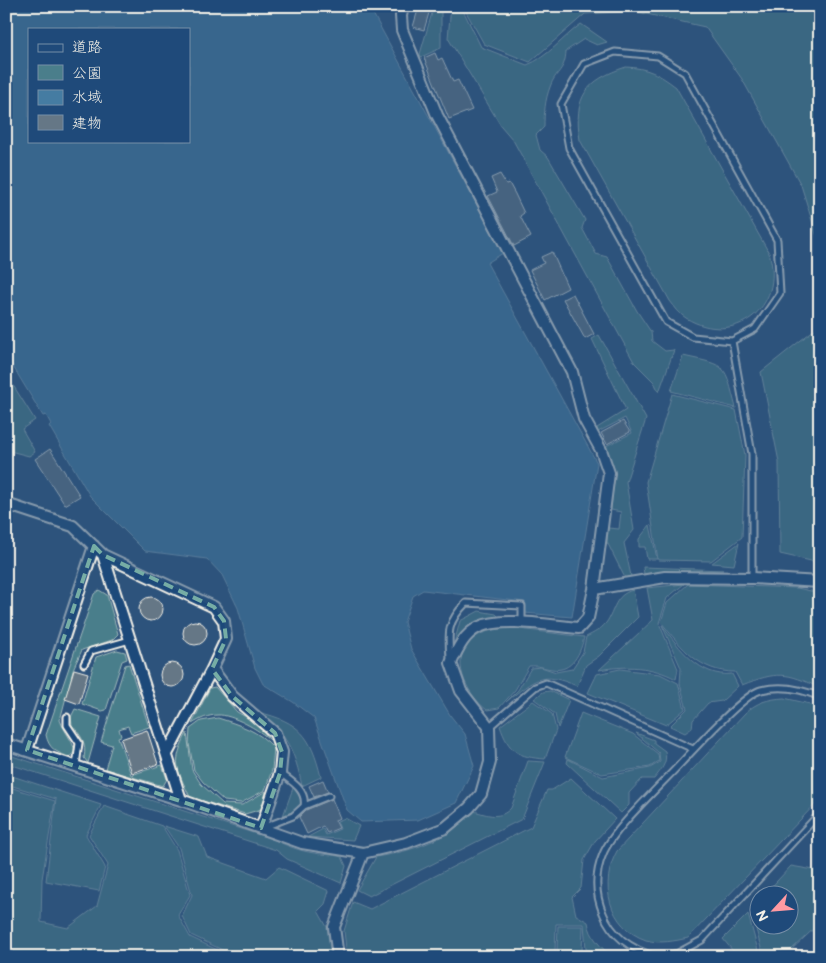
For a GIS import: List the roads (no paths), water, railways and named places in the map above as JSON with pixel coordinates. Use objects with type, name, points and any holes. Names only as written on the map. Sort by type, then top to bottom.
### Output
[{"type":"street","points":[[6,744],[181,800],[302,843],[363,853],[406,843],[445,828],[469,808],[481,794],[490,762],[489,727],[461,691],[451,663],[460,644],[479,628],[513,621],[579,628],[588,618],[594,589],[609,473],[601,450],[584,419],[572,372],[438,115],[402,30],[401,16],[403,6]]},
{"type":"street","points":[[6,504],[73,526],[103,554],[214,607],[224,622],[226,639],[212,670],[167,754]]},
{"type":"street","points":[[27,750],[94,546]]},
{"type":"street","points":[[103,554],[181,800]]},
{"type":"street","points":[[594,589],[665,577],[752,578],[820,582]]},
{"type":"street","points":[[212,670],[232,696],[274,733],[282,752],[280,773],[262,828]]},
{"type":"street","points":[[338,957],[334,927],[363,853]]},
{"type":"lane","points":[[615,52],[658,56],[685,74],[777,240],[780,292],[755,329],[732,341],[694,337],[666,322],[569,148],[561,104],[584,64],[615,52]]},
{"type":"lane","points":[[732,341],[752,454],[752,578]]},
{"type":"lane","points":[[451,663],[448,634],[453,616],[466,603],[522,606],[522,622]]},
{"type":"lane","points":[[84,664],[91,651],[131,640]]},
{"type":"lane","points":[[489,727],[535,687],[546,683],[693,749]]},
{"type":"lane","points":[[657,957],[641,952],[619,938],[607,925],[598,900],[597,879],[603,854],[614,837],[693,749],[747,698],[760,690],[801,689],[820,698]]},
{"type":"lane","points":[[67,716],[67,726],[79,743],[76,766]]},
{"type":"lane","points":[[280,773],[304,794],[304,806]]},
{"type":"lane","points":[[262,828],[293,816],[304,806],[329,796]]},
{"type":"lane","points":[[662,957],[678,953],[702,940],[820,813]]},
{"type":"water","points":[[6,6],[372,6],[371,10],[503,253],[487,263],[597,463],[572,617],[524,613],[525,602],[423,590],[413,596],[404,622],[411,649],[450,715],[465,734],[474,766],[456,803],[418,820],[361,822],[347,810],[314,718],[293,702],[263,684],[255,668],[238,608],[222,575],[207,559],[145,551],[90,496],[49,426],[51,424],[46,415],[43,416],[6,355]]}]
